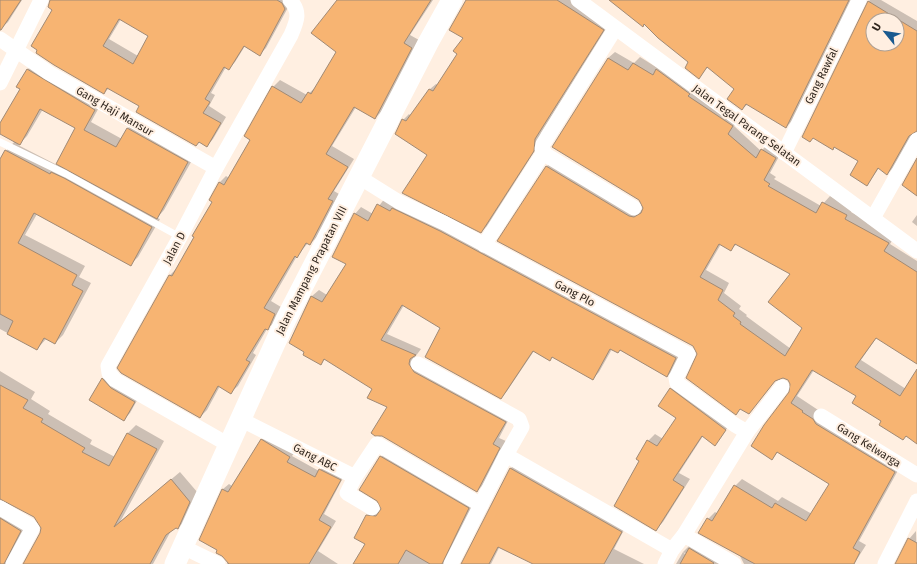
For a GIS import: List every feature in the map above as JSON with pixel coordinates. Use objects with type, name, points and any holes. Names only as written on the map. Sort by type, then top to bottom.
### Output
[{"type":"street","points":[[0,83],[41,0]]},
{"type":"street","name":"Jalan Mampang Prapatan VIII","points":[[218,564],[179,555],[286,319],[452,0]]},
{"type":"street","name":"Jalan Tegal Parang Selatan","points":[[578,0],[615,29],[674,70],[699,91],[917,251]]},
{"type":"street","name":"Gang Rawfal","points":[[784,153],[858,0]]},
{"type":"street","name":"Jalan D","points":[[229,445],[115,380],[109,374],[108,366],[291,34],[298,20],[297,3]]},
{"type":"street","points":[[615,29],[543,144],[542,150],[546,155],[634,208]]},
{"type":"street","name":"Gang Haji Mansur","points":[[0,39],[49,73],[216,168]]},
{"type":"street","points":[[873,218],[917,140]]},
{"type":"street","points":[[484,245],[544,152]]},
{"type":"street","name":"Gang Plo","points":[[359,177],[399,202],[444,223],[688,354],[676,378],[677,383],[734,425],[747,432]]},
{"type":"street","points":[[418,364],[519,418],[522,427],[451,564]]},
{"type":"street","points":[[665,564],[672,550],[684,535],[747,432],[782,387]]},
{"type":"street","name":"Gang Kelwarga","points":[[821,416],[917,475]]},
{"type":"street","name":"Gang ABC","points":[[240,419],[355,477]]},
{"type":"street","points":[[372,508],[347,493],[355,477],[377,444],[481,505]]},
{"type":"street","points":[[506,456],[672,550]]},
{"type":"street","points":[[885,564],[917,501]]},
{"type":"street","points":[[0,508],[31,527],[13,564]]},
{"type":"street","points":[[684,535],[734,564]]},
{"type":"lane","points":[[0,142],[66,174],[180,237]]},
{"type":"building","points":[[0,0],[21,0],[1,30],[0,30]]},
{"type":"building","points":[[50,0],[277,0],[282,3],[285,9],[260,56],[244,46],[229,70],[224,67],[205,99],[210,102],[203,113],[221,123],[207,147],[199,142],[196,146],[136,112],[139,106],[107,88],[104,94],[36,53],[37,50],[31,46],[52,10],[48,7]],"holes":[[[119,19],[148,36],[133,64],[103,46]]]},
{"type":"building","points":[[337,0],[431,0],[404,43],[412,48],[375,119],[354,107],[326,154],[348,167],[328,199],[333,201],[310,245],[306,243],[297,258],[295,256],[264,308],[275,314],[268,330],[265,329],[246,360],[250,362],[231,394],[218,386],[200,418],[121,373],[117,368],[169,275],[172,276],[194,237],[192,236],[212,202],[209,200],[219,182],[224,185],[250,140],[244,136],[272,86],[301,103],[308,92],[311,94],[336,52],[311,33]]},
{"type":"building","points":[[466,0],[557,0],[604,30],[535,139],[534,151],[481,233],[402,193],[427,155],[395,134],[402,119],[406,121],[429,89],[433,91],[457,54],[453,51],[463,38],[449,30]]},
{"type":"building","points":[[609,0],[849,0],[786,128],[746,104],[742,110],[727,99],[734,89],[707,67],[699,79],[685,68],[688,62],[658,38],[644,24],[643,27]]},
{"type":"building","points":[[868,1],[886,12],[865,12],[865,52],[905,52],[905,24],[917,31],[917,131],[909,136],[887,175],[878,168],[867,186],[850,175],[858,161],[834,147],[833,150],[813,138],[810,142],[802,137]]},
{"type":"building","points":[[608,58],[628,70],[633,63],[653,75],[656,69],[690,94],[688,96],[733,126],[728,134],[756,158],[761,149],[776,158],[764,180],[770,184],[768,186],[816,213],[822,202],[847,215],[845,219],[889,243],[884,251],[917,272],[917,364],[876,338],[855,367],[900,396],[917,369],[917,444],[906,436],[903,440],[879,425],[881,421],[852,403],[856,396],[812,370],[791,403],[813,419],[816,424],[895,472],[853,548],[860,552],[854,564],[755,564],[698,533],[707,518],[712,521],[734,485],[772,508],[775,503],[806,521],[829,484],[777,452],[772,460],[751,446],[764,425],[789,392],[790,384],[788,380],[783,378],[775,381],[749,414],[740,409],[736,415],[686,378],[697,354],[693,346],[497,241],[546,166],[629,216],[634,217],[641,213],[643,208],[639,200],[552,147]],"holes":[[[719,244],[731,251],[735,244],[790,274],[768,302],[802,328],[785,356],[740,324],[741,322],[733,316],[735,313],[718,300],[723,290],[700,277]]]},
{"type":"building","points":[[27,69],[95,110],[84,130],[116,147],[127,128],[188,162],[157,219],[56,164],[75,128],[40,109],[20,145],[0,134],[0,123],[20,89],[16,87]]},
{"type":"building","points":[[5,150],[50,174],[51,172],[64,178],[152,227],[131,266],[34,213],[18,243],[77,275],[72,285],[83,291],[55,344],[44,338],[37,350],[7,334],[13,321],[0,314],[0,159]]},
{"type":"building","points":[[917,158],[917,196],[902,185]]},
{"type":"building","points":[[377,204],[390,211],[392,208],[440,231],[676,358],[667,377],[620,350],[618,353],[610,349],[593,380],[552,357],[550,361],[533,351],[501,399],[425,357],[440,328],[402,305],[381,340],[416,355],[410,359],[409,364],[414,372],[506,422],[493,444],[500,448],[477,492],[382,436],[375,436],[371,433],[387,407],[367,398],[372,389],[324,359],[321,365],[303,355],[304,352],[289,343],[311,296],[322,302],[346,264],[332,257],[354,213],[368,221]]},
{"type":"building","points":[[102,378],[111,388],[135,402],[124,421],[89,400]]},
{"type":"building","points":[[0,385],[28,400],[23,408],[43,419],[41,422],[85,448],[82,452],[109,466],[127,433],[157,449],[114,527],[171,479],[190,502],[178,529],[176,528],[166,535],[150,564],[23,564],[40,533],[41,528],[34,517],[0,499]]},
{"type":"building","points":[[670,388],[726,430],[715,446],[702,436],[673,480],[684,487],[656,531],[614,506],[639,461],[636,459],[647,440],[657,446],[676,418],[658,406]]},
{"type":"building","points":[[261,439],[290,457],[287,462],[315,477],[319,469],[341,480],[319,520],[331,527],[309,564],[229,564],[222,556],[216,553],[217,550],[199,540],[222,489],[228,492]]},
{"type":"building","points":[[380,456],[469,508],[442,564],[430,564],[406,550],[398,564],[353,564],[365,544],[354,538],[366,515],[376,516],[381,509],[377,501],[359,490]]},
{"type":"building","points":[[510,468],[622,532],[604,564],[533,564],[498,547],[489,564],[461,564]]},
{"type":"building","points":[[0,518],[21,531],[4,564],[0,564]]},
{"type":"building","points":[[908,538],[917,543],[917,564],[895,564]]},
{"type":"building","points":[[689,548],[714,563],[680,564]]}]
